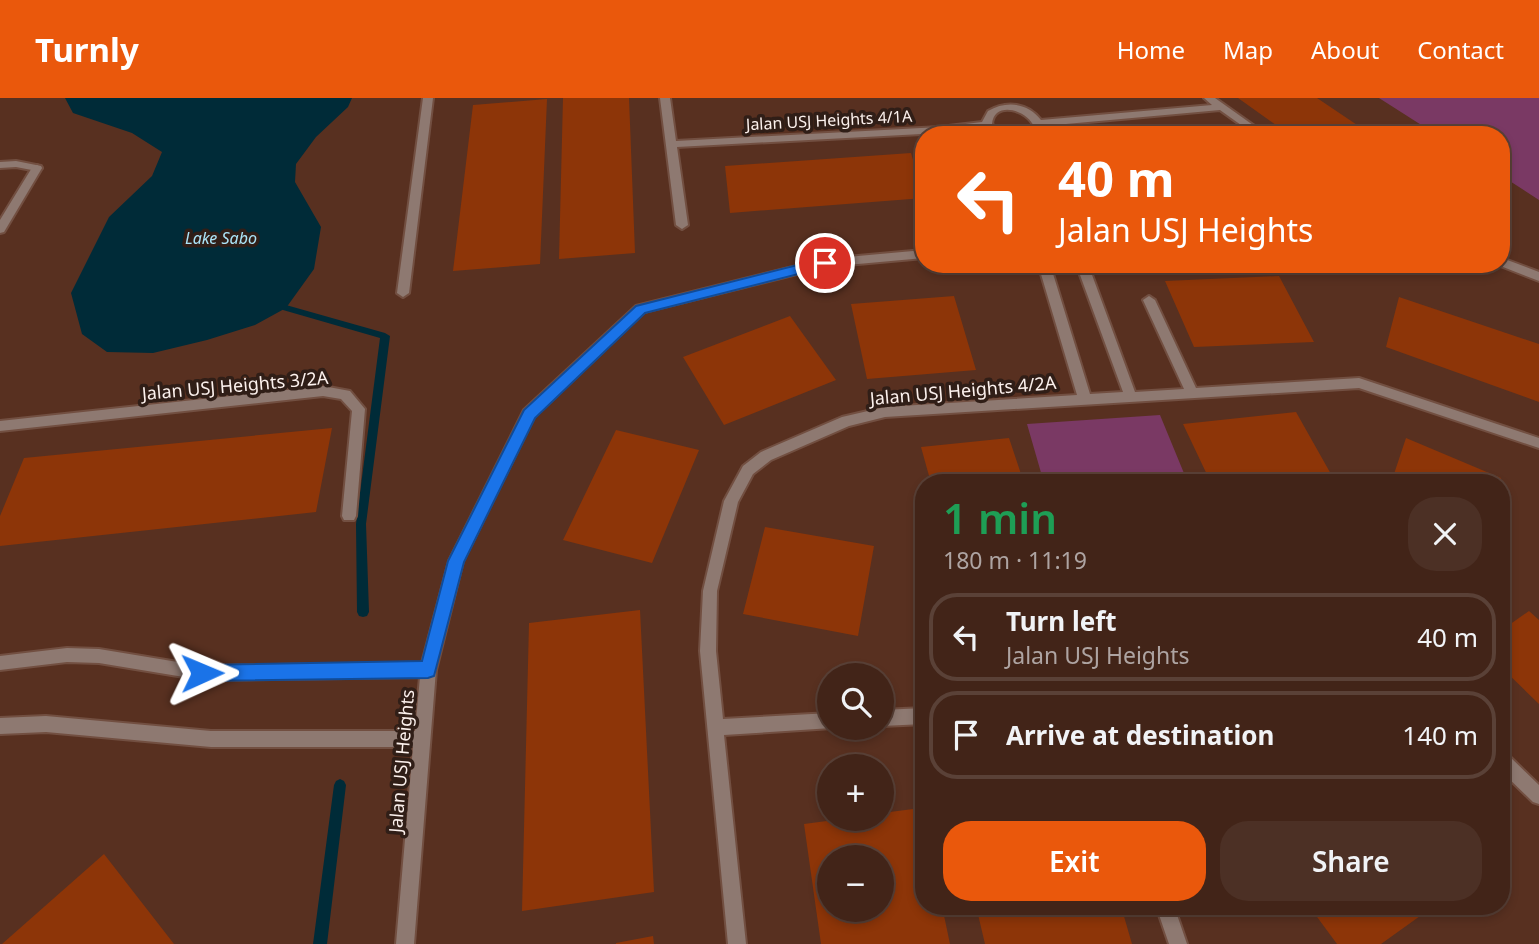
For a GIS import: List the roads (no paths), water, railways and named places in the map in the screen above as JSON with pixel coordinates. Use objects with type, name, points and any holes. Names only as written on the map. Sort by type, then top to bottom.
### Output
[{"type":"street","points":[[403,293],[428,98]]},
{"type":"street","points":[[665,98],[682,225]]},
{"type":"street","points":[[1209,98],[1249,126]]},
{"type":"street","points":[[987,125],[989,115],[1008,107],[1025,110],[1040,123],[1221,107]]},
{"type":"street","points":[[1074,120],[1077,126]]},
{"type":"street","name":"Jalan USJ Heights 4/1A","points":[[981,126],[987,125]]},
{"type":"street","name":"Jalan USJ Heights 4/1A","points":[[671,144],[915,134]]},
{"type":"street","points":[[0,165],[16,164],[37,168],[0,229]]},
{"type":"street","name":"Jalan USJ Heights","points":[[405,944],[428,670],[456,561],[529,414],[640,309],[825,263],[915,255]]},
{"type":"street","points":[[1510,265],[1539,276]]},
{"type":"street","points":[[1047,273],[1085,400]]},
{"type":"street","points":[[1085,273],[1131,397]]},
{"type":"street","points":[[1149,300],[1192,393]]},
{"type":"street","name":"Jalan USJ Heights 4/2A","points":[[737,944],[708,652],[710,592],[732,501],[748,470],[766,456],[835,426],[885,412],[1359,383],[1539,443]]},
{"type":"street","name":"Jalan USJ Heights 3/2A","points":[[0,426],[323,391],[345,395],[359,409],[349,516]]},
{"type":"street","points":[[0,663],[67,655],[99,656],[202,673],[428,670]]},
{"type":"street","points":[[894,717],[915,716]]},
{"type":"street","points":[[717,727],[817,722]]},
{"type":"street","points":[[0,726],[46,723],[211,739],[421,739]]},
{"type":"street","points":[[1510,769],[1539,796]]},
{"type":"street","points":[[1168,915],[1178,944]]},
{"type":"water","name":"Lake Sabo","points":[[65,98],[352,98],[348,107],[316,137],[296,164],[295,182],[321,227],[314,269],[286,308],[255,325],[153,353],[107,352],[82,334],[71,293],[109,217],[152,176],[162,152],[132,133],[73,113]]},
{"type":"waterway","points":[[286,308],[385,336],[361,524],[363,612]]},
{"type":"waterway","points":[[320,944],[340,785]]}]
